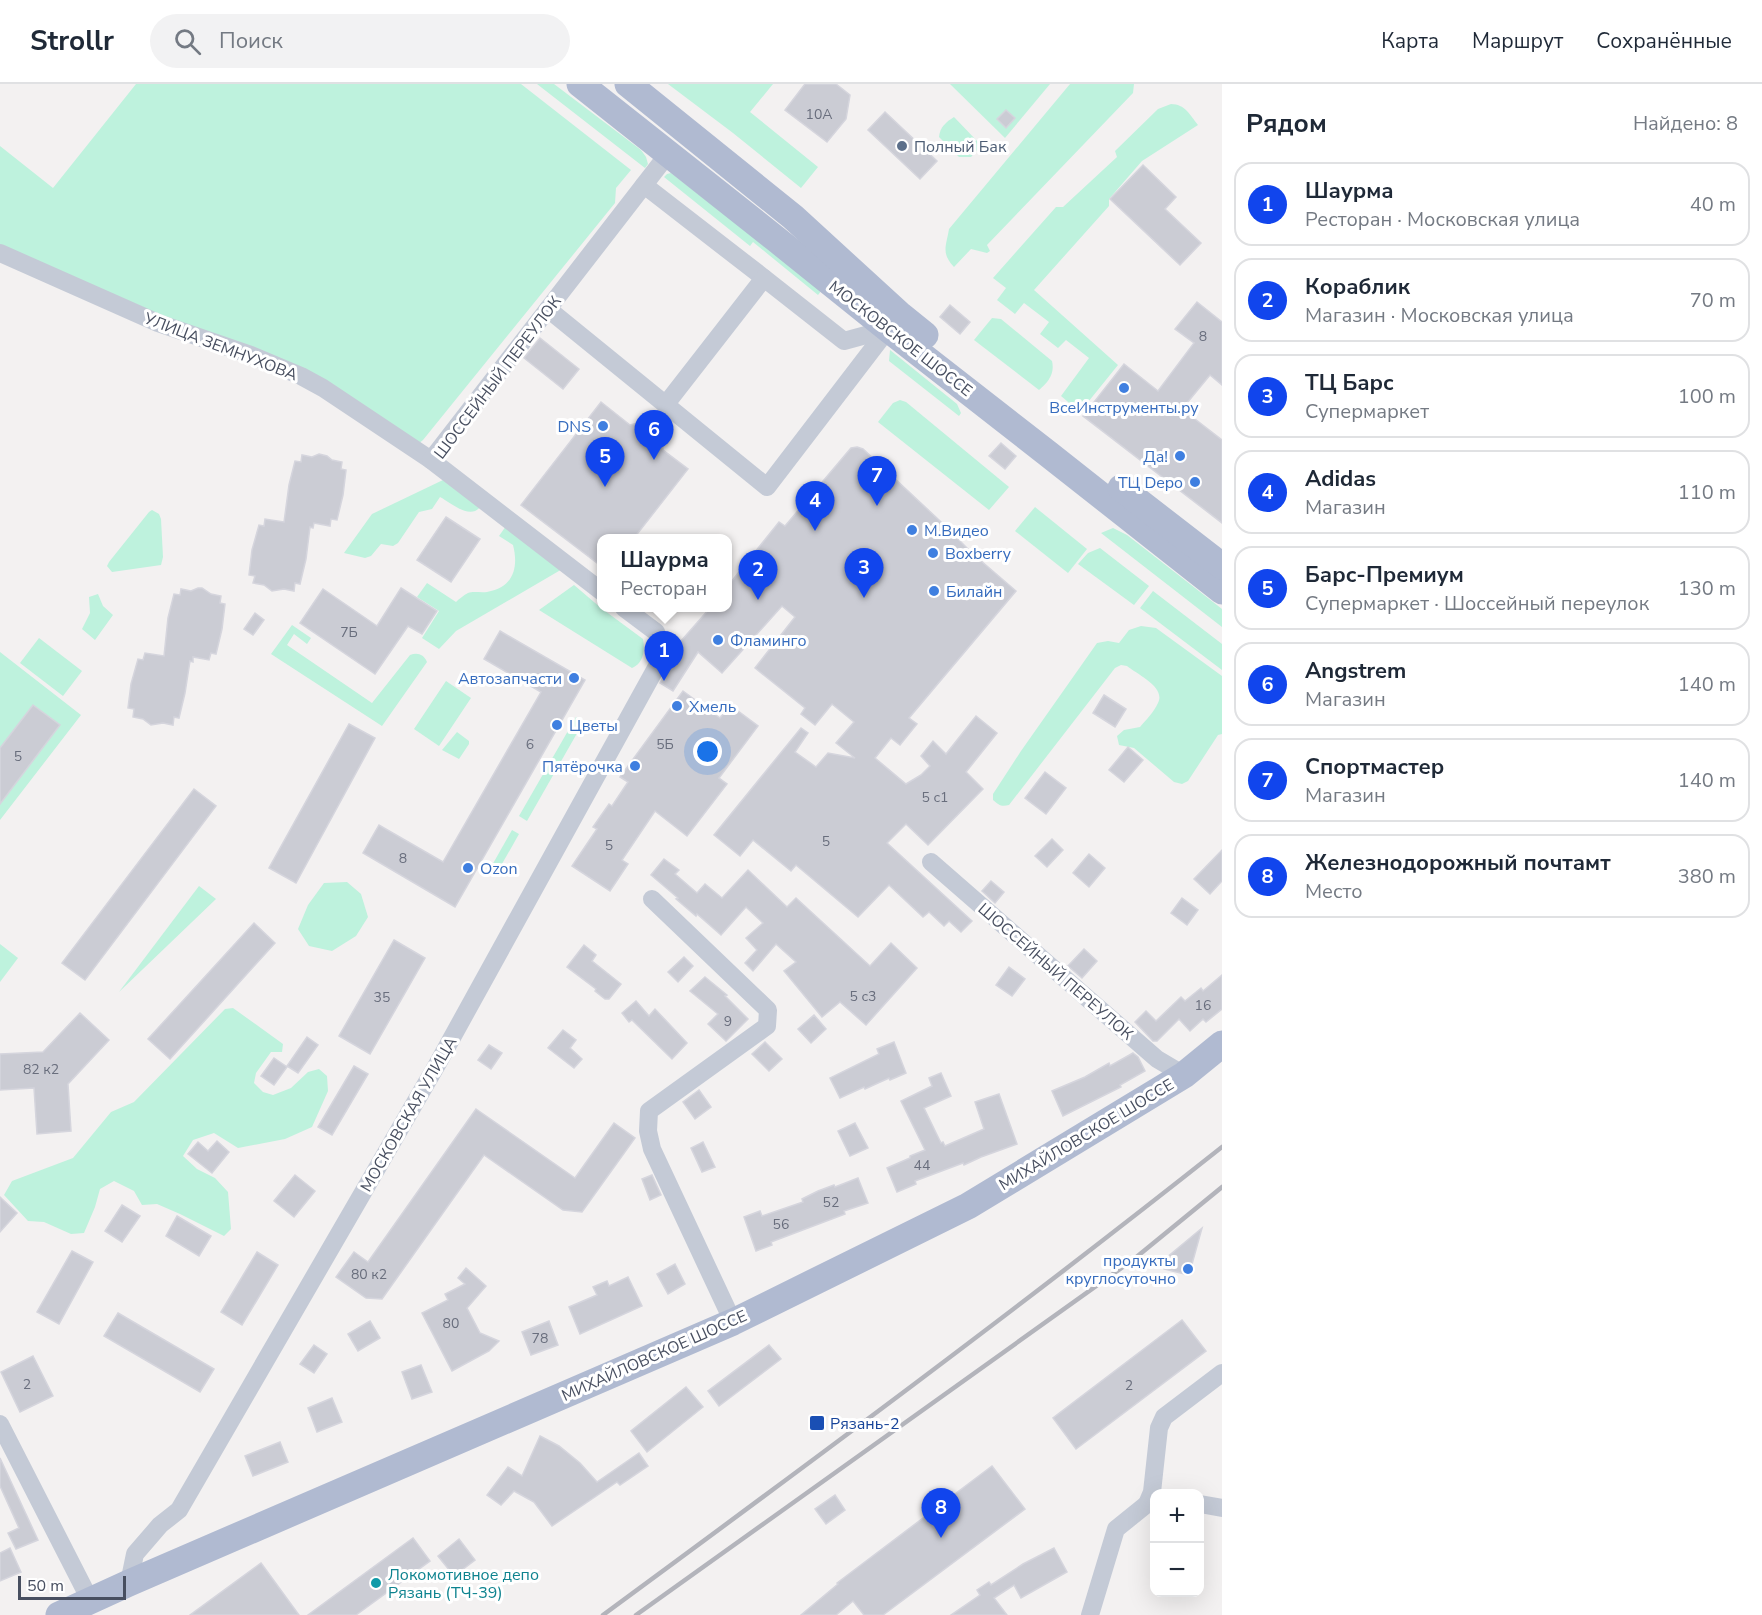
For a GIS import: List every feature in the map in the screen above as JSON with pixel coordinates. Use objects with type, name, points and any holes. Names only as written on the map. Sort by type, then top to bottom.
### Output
[{"type":"main road","name":"МОСКОВСКОЕ ШОССЕ","points":[[580,84],[1222,591]]},
{"type":"main road","name":"МОСКОВСКОЕ ШОССЕ","points":[[628,84],[793,217],[899,314],[1222,566]]},
{"type":"main road","name":"МИХАЙЛОВСКОЕ ШОССЕ","points":[[59,1615],[733,1322],[968,1206],[1184,1075],[1222,1044]]},
{"type":"street","name":"ШОССЕЙНЫЙ ПЕРЕУЛОК","points":[[597,588],[431,460],[668,154]]},
{"type":"street","points":[[644,184],[844,341],[888,329]]},
{"type":"street","name":"УЛИЦА ЗЕМНУХОВА","points":[[0,253],[158,323],[251,355],[301,376],[431,460]]},
{"type":"street","points":[[666,404],[764,278]]},
{"type":"street","points":[[548,309],[767,486],[888,329]]},
{"type":"street","name":"МОСКОВСКАЯ УЛИЦА","points":[[129,1583],[135,1554],[160,1525],[179,1510],[449,1042],[662,657],[662,646],[657,632],[630,612]]},
{"type":"street","name":"ШОССЕЙНЫЙ ПЕРЕУЛОК","points":[[931,862],[1157,1059],[1184,1075]]},
{"type":"street","points":[[652,899],[768,1010],[767,1026],[649,1111],[648,1131],[652,1149],[733,1322]]},
{"type":"street","points":[[1152,1489],[1161,1422],[1164,1417],[1222,1374]]},
{"type":"street","points":[[0,1424],[90,1600]]},
{"type":"street","points":[[1090,1615],[1116,1529],[1150,1504]]},
{"type":"street","points":[[1204,1505],[1222,1508]]},
{"type":"green space","points":[[136,84],[521,84],[631,170],[616,188],[615,203],[418,444],[184,325],[0,245],[0,146],[53,188]]},
{"type":"green space","points":[[537,84],[554,84],[641,150],[648,164],[645,168]]},
{"type":"green space","points":[[668,84],[773,84],[750,112],[818,167],[801,188]]},
{"type":"green space","points":[[950,84],[1050,84],[1005,138]]},
{"type":"green space","points":[[1070,84],[1134,84],[1133,93],[987,245],[990,251],[987,253],[971,249],[954,267],[946,254],[949,229]]},
{"type":"green space","points":[[1171,104],[1184,108],[1198,125],[1142,161],[1109,199],[1109,206],[1034,290],[1118,365],[1080,412],[1061,396],[1089,358],[1066,340],[1058,348],[1040,334],[1049,322],[1024,303],[1015,314],[997,300],[1006,288],[993,278],[1056,207],[1063,207],[1117,157],[1115,151],[1158,109]]},
{"type":"green space","points":[[954,117],[978,142],[977,150],[971,157],[959,157],[939,137],[944,125]]},
{"type":"green space","points":[[671,173],[822,290],[818,295],[753,242],[750,246],[664,177]]},
{"type":"green space","points":[[992,318],[1001,319],[1052,361],[1050,377],[1039,390],[974,340]]},
{"type":"green space","points":[[890,350],[957,404],[961,413],[959,416],[889,361]]},
{"type":"green space","points":[[900,400],[906,402],[1009,487],[989,510],[878,422],[893,403]]},
{"type":"green space","points":[[443,480],[480,507],[476,511],[466,511],[440,497],[432,509],[419,512],[398,543],[393,546],[381,544],[371,556],[365,558],[344,553],[372,514]]},
{"type":"green space","points":[[1035,507],[1087,549],[1068,573],[1015,531]]},
{"type":"green space","points":[[152,510],[159,514],[161,519],[163,557],[161,565],[112,572],[107,566],[109,562]]},
{"type":"green space","points":[[506,526],[564,568],[456,631],[439,649],[422,638],[439,611],[417,597],[427,583],[456,602],[468,593],[487,592],[503,586],[512,576],[515,561],[513,545],[499,536]]},
{"type":"green space","points":[[1113,528],[1127,535],[1222,609],[1222,627],[1101,533]]},
{"type":"green space","points":[[1100,548],[1149,586],[1134,605],[1078,564],[1088,553]]},
{"type":"green space","points":[[574,585],[597,605],[597,612],[606,612],[643,639],[643,656],[632,668],[539,610]]},
{"type":"green space","points":[[1153,591],[1222,644],[1222,670],[1140,608]]},
{"type":"green space","points":[[98,594],[103,606],[113,615],[95,640],[82,629],[90,613],[89,597]]},
{"type":"green space","points":[[292,625],[311,638],[307,644],[294,634],[287,645],[372,703],[410,655],[420,654],[427,662],[382,726],[271,654]]},
{"type":"green space","points":[[1141,626],[1156,628],[1222,676],[1222,734],[1218,735],[1188,781],[1182,784],[1174,782],[1134,748],[1119,745],[1117,736],[1124,730],[1140,727],[1154,710],[1159,697],[1150,682],[1127,666],[1121,665],[1115,668],[1009,805],[1000,805],[993,800],[993,794],[1021,751],[1097,643],[1108,641],[1119,643],[1129,630]]},
{"type":"green space","points":[[39,638],[82,671],[63,696],[20,663]]},
{"type":"green space","points":[[0,652],[81,715],[0,820],[0,804],[59,725],[33,705],[0,748]]},
{"type":"green space","points":[[446,681],[471,698],[439,746],[414,729]]},
{"type":"green space","points":[[576,717],[584,721],[527,821],[519,816]]},
{"type":"green space","points":[[457,732],[469,741],[459,759],[442,750]]},
{"type":"green space","points":[[512,830],[519,834],[498,871],[491,867]]},
{"type":"green space","points":[[347,882],[361,894],[368,917],[356,936],[332,951],[309,946],[298,929],[308,905],[324,883]]},
{"type":"green space","points":[[199,886],[216,899],[119,992]]},
{"type":"green space","points":[[0,944],[18,958],[0,982]]},
{"type":"green space","points":[[233,1008],[283,1044],[282,1052],[271,1052],[256,1073],[254,1083],[263,1092],[273,1095],[291,1088],[308,1072],[319,1069],[327,1076],[328,1091],[312,1127],[285,1139],[238,1148],[214,1133],[193,1140],[183,1156],[197,1169],[215,1178],[228,1192],[231,1229],[224,1236],[157,1204],[142,1205],[134,1191],[114,1181],[100,1189],[84,1233],[71,1234],[44,1222],[28,1221],[4,1195],[12,1181],[73,1158],[111,1112],[134,1102],[225,1009]]},
{"type":"building","points":[[805,84],[836,84],[850,95],[846,119],[827,142],[785,110]]},
{"type":"building","points":[[1006,110],[1015,118],[1006,128],[997,119]]},
{"type":"building","name":"Полный Бак","points":[[885,112],[937,161],[920,179],[868,130]]},
{"type":"building","points":[[1143,165],[1176,197],[1165,209],[1201,243],[1180,265],[1110,199]]},
{"type":"building","name":"ТЦ Depo","points":[[1197,302],[1222,322],[1222,385],[1210,375],[1182,409],[1222,440],[1222,523],[1083,416],[1124,364],[1158,391],[1194,343],[1175,329]]},
{"type":"building","points":[[950,305],[970,322],[960,334],[940,317]]},
{"type":"building","points":[[540,338],[579,369],[563,389],[524,358]]},
{"type":"building","points":[[601,402],[630,425],[642,422],[662,437],[663,450],[688,469],[637,534],[597,534],[597,563],[521,505]]},
{"type":"building","points":[[1001,443],[1016,456],[1005,469],[989,456]]},
{"type":"building","points":[[851,448],[863,449],[973,554],[1016,591],[909,718],[917,724],[900,745],[891,738],[875,758],[906,784],[930,766],[921,756],[933,741],[946,754],[976,716],[997,733],[966,772],[983,789],[928,845],[906,824],[887,843],[972,921],[961,932],[949,921],[944,926],[929,912],[923,917],[889,885],[858,917],[796,865],[791,871],[753,840],[740,856],[714,835],[801,728],[808,733],[795,752],[816,767],[828,753],[855,758],[836,743],[854,722],[832,704],[815,725],[801,714],[805,708],[755,668],[795,617],[782,606],[722,673],[698,652],[673,691],[660,683],[672,662],[673,653],[706,612],[732,612],[732,581],[779,522],[785,526]]},
{"type":"building","points":[[319,454],[342,462],[341,469],[346,470],[337,520],[331,519],[330,526],[314,523],[313,528],[310,527],[300,584],[295,583],[294,591],[284,589],[272,591],[264,585],[253,583],[255,576],[249,575],[252,550],[259,525],[264,526],[265,519],[284,522],[295,461],[301,462],[302,455],[312,457]]},
{"type":"building","points":[[446,517],[480,539],[451,582],[417,560]]},
{"type":"building","points":[[198,588],[221,596],[220,603],[225,604],[216,654],[211,653],[209,660],[193,657],[193,662],[190,661],[179,718],[174,717],[173,725],[163,723],[151,725],[143,719],[133,717],[134,709],[128,708],[131,684],[138,659],[143,660],[145,653],[164,656],[168,618],[174,594],[180,595],[181,589],[191,591]]},
{"type":"building","points":[[401,588],[437,611],[422,634],[408,626],[375,674],[300,623],[323,589],[377,626]]},
{"type":"building","points":[[255,613],[264,620],[253,635],[244,629]]},
{"type":"building","points":[[500,631],[585,680],[455,907],[363,853],[379,825],[443,862],[541,692],[484,659]]},
{"type":"building","points":[[683,691],[720,718],[730,705],[758,726],[719,778],[727,784],[687,836],[655,811],[622,860],[628,864],[610,891],[572,866],[597,829],[593,827],[609,804],[612,806],[628,782],[620,777]]},
{"type":"building","points":[[1104,695],[1126,709],[1115,727],[1093,713]]},
{"type":"building","points":[[33,705],[60,725],[0,804],[0,748]]},
{"type":"building","points":[[349,724],[375,738],[296,883],[269,868]]},
{"type":"building","points":[[1128,747],[1143,760],[1124,782],[1109,770]]},
{"type":"building","points":[[1045,772],[1066,788],[1046,814],[1025,798]]},
{"type":"building","points":[[194,789],[216,806],[85,980],[62,963]]},
{"type":"building","points":[[1052,839],[1063,850],[1047,867],[1035,856]]},
{"type":"building","points":[[1222,850],[1222,881],[1210,894],[1194,879]]},
{"type":"building","points":[[1089,854],[1105,868],[1089,887],[1073,873]]},
{"type":"building","points":[[664,859],[679,870],[675,874],[697,893],[705,884],[722,898],[748,870],[787,907],[796,898],[870,966],[891,943],[917,968],[866,1025],[840,1002],[822,1017],[784,971],[796,962],[776,944],[753,971],[745,963],[757,950],[746,938],[763,923],[746,907],[721,935],[676,899],[678,898],[651,875]]},
{"type":"building","points":[[991,881],[1004,892],[995,903],[982,891]]},
{"type":"building","points":[[1182,898],[1198,910],[1187,925],[1171,913]]},
{"type":"building","points":[[254,923],[275,943],[170,1059],[148,1039]]},
{"type":"building","points":[[394,940],[425,958],[370,1054],[339,1036]]},
{"type":"building","points":[[584,945],[596,955],[592,961],[621,984],[609,999],[605,999],[595,991],[596,989],[567,967]]},
{"type":"building","points":[[1084,949],[1097,961],[1082,978],[1068,966]]},
{"type":"building","points":[[684,957],[693,966],[678,982],[668,972]]},
{"type":"building","points":[[1009,967],[1025,979],[1012,996],[996,985]]},
{"type":"building","points":[[1222,975],[1222,1009],[1206,1022],[1203,1019],[1190,1031],[1179,1019],[1157,1041],[1153,1041],[1135,1022],[1146,1011],[1156,1021],[1181,997],[1185,1001],[1201,988],[1203,991]]},
{"type":"building","points":[[705,977],[727,995],[725,996],[748,1019],[726,1041],[708,1024],[718,1014],[690,991]]},
{"type":"building","points":[[636,1001],[649,1016],[655,1009],[687,1043],[672,1059],[632,1020],[629,1022],[622,1013]]},
{"type":"building","points":[[80,1013],[109,1040],[68,1084],[71,1131],[37,1134],[34,1088],[0,1090],[0,1054],[43,1052]]},
{"type":"building","points":[[814,1015],[826,1029],[811,1043],[798,1029]]},
{"type":"building","points":[[563,1030],[576,1040],[570,1048],[582,1059],[574,1068],[548,1048]]},
{"type":"building","points":[[307,1037],[318,1045],[298,1073],[287,1066]]},
{"type":"building","points":[[765,1042],[782,1059],[769,1071],[752,1054]]},
{"type":"building","points":[[894,1042],[906,1073],[840,1098],[830,1078],[879,1054],[877,1049]]},
{"type":"building","points":[[489,1045],[502,1053],[491,1069],[478,1060]]},
{"type":"building","points":[[1133,1053],[1138,1057],[1145,1071],[1120,1085],[1121,1087],[1063,1116],[1052,1091],[1085,1077],[1109,1063],[1110,1066]]},
{"type":"building","points":[[274,1058],[287,1067],[274,1085],[261,1076]]},
{"type":"building","points":[[354,1066],[368,1074],[332,1135],[318,1127]]},
{"type":"building","points":[[941,1073],[951,1096],[924,1108],[941,1143],[943,1142],[945,1146],[984,1129],[975,1102],[999,1094],[1017,1144],[915,1181],[916,1184],[897,1192],[887,1168],[925,1150],[901,1101],[932,1086],[929,1078]]},
{"type":"building","points":[[699,1090],[711,1107],[695,1119],[683,1102]]},
{"type":"building","points":[[476,1109],[575,1178],[614,1123],[635,1138],[582,1212],[563,1210],[484,1155],[382,1299],[366,1298],[336,1277],[354,1252],[368,1262]]},
{"type":"building","points":[[855,1123],[868,1148],[850,1156],[838,1131]]},
{"type":"building","points":[[217,1141],[229,1152],[212,1173],[188,1154],[198,1142],[208,1151]]},
{"type":"building","points":[[703,1142],[715,1167],[702,1172],[691,1148]]},
{"type":"building","points":[[295,1175],[315,1191],[294,1217],[274,1201]]},
{"type":"building","points":[[652,1175],[661,1195],[650,1200],[642,1179]]},
{"type":"building","points":[[858,1178],[868,1203],[771,1242],[772,1245],[756,1251],[744,1217],[760,1211],[762,1216],[803,1202],[802,1199],[818,1191]]},
{"type":"building","points":[[0,1197],[17,1213],[0,1232]]},
{"type":"building","points":[[122,1205],[140,1216],[122,1242],[105,1231]]},
{"type":"building","points":[[177,1216],[211,1236],[199,1256],[166,1236]]},
{"type":"building","points":[[1202,1228],[1189,1275],[1164,1269],[1165,1259]]},
{"type":"building","points":[[72,1251],[93,1262],[59,1324],[37,1312]]},
{"type":"building","points":[[257,1252],[278,1265],[242,1325],[221,1312]]},
{"type":"building","points":[[675,1264],[685,1284],[668,1294],[657,1274]]},
{"type":"building","points":[[466,1268],[486,1286],[467,1308],[480,1333],[499,1341],[489,1351],[452,1371],[422,1313],[448,1300],[445,1294],[465,1284],[458,1278]]},
{"type":"building","points":[[628,1277],[642,1306],[580,1334],[569,1307],[597,1295],[593,1287],[607,1281],[609,1286]]},
{"type":"building","points":[[118,1313],[214,1369],[200,1392],[104,1336]]},
{"type":"building","points":[[1182,1320],[1206,1351],[1076,1449],[1053,1418]]},
{"type":"building","points":[[370,1321],[380,1338],[358,1351],[348,1334]]},
{"type":"building","points":[[549,1321],[558,1345],[531,1355],[522,1332]]},
{"type":"building","points":[[314,1345],[327,1354],[314,1373],[300,1364]]},
{"type":"building","points":[[769,1345],[781,1359],[719,1406],[708,1391]]},
{"type":"building","points":[[33,1356],[53,1396],[20,1412],[1,1372]]},
{"type":"building","points":[[421,1365],[432,1392],[412,1399],[402,1372]]},
{"type":"building","points":[[686,1387],[703,1407],[647,1452],[631,1431]]},
{"type":"building","points":[[332,1398],[342,1422],[317,1432],[308,1408]]},
{"type":"building","points":[[540,1436],[559,1446],[580,1463],[597,1482],[639,1453],[648,1466],[620,1485],[617,1482],[552,1526],[534,1502],[514,1491],[501,1505],[487,1495],[508,1467],[522,1476]]},
{"type":"building","points":[[280,1442],[288,1462],[253,1476],[245,1456]]},
{"type":"building","points":[[0,1458],[38,1540],[16,1549],[8,1533],[19,1528],[0,1486]]},
{"type":"building","points":[[992,1466],[1025,1509],[883,1615],[864,1615],[853,1601],[836,1615],[801,1615],[837,1583]]},
{"type":"building","points":[[835,1495],[845,1510],[826,1524],[815,1509]]},
{"type":"building","points":[[413,1538],[430,1561],[356,1615],[308,1615]]},
{"type":"building","points":[[459,1539],[475,1560],[454,1576],[438,1556]]},
{"type":"building","points":[[10,1548],[21,1572],[0,1581],[0,1553]]},
{"type":"building","points":[[1054,1548],[1067,1572],[1021,1598],[1014,1585],[994,1598],[1007,1615],[951,1615],[980,1595],[977,1590],[989,1582],[991,1585],[1023,1564]]},
{"type":"building","points":[[261,1563],[299,1615],[190,1615]]},
{"type":"railway","points":[[603,1615],[992,1325],[1222,1147]]},
{"type":"railway","points":[[636,1615],[1134,1259],[1222,1187]]},
{"type":"place","name":"Полный Бак","points":[[902,146]]},
{"type":"place","name":"ВсеИнструменты.ру","points":[[1124,388]]},
{"type":"place","name":"DNS","points":[[603,426]]},
{"type":"place","name":"Да!","points":[[1180,456]]},
{"type":"place","name":"Angstrem","points":[[654,460]]},
{"type":"place","name":"ТЦ Depo","points":[[1195,482]]},
{"type":"place","name":"Барс-Премиум","points":[[605,487]]},
{"type":"place","name":"Спортмастер","points":[[877,506]]},
{"type":"place","name":"М.Видео","points":[[912,530]]},
{"type":"place","name":"Adidas","points":[[815,531]]},
{"type":"place","name":"Boxberry","points":[[933,553]]},
{"type":"place","name":"Билайн","points":[[934,591]]},
{"type":"place","name":"ТЦ Барс","points":[[864,598]]},
{"type":"place","name":"Кораблик","points":[[758,600]]},
{"type":"place","name":"Фламинго","points":[[718,640]]},
{"type":"place","name":"Автозапчасти","points":[[574,678]]},
{"type":"place","name":"Шаурма","points":[[664,681]]},
{"type":"place","name":"Хмель","points":[[677,706]]},
{"type":"place","name":"Цветы","points":[[557,725]]},
{"type":"place","name":"Пятёрочка","points":[[635,766]]},
{"type":"place","name":"Ozon","points":[[468,868]]},
{"type":"place","name":"продукты круглосуточно","points":[[1188,1269]]},
{"type":"place","name":"Рязань-2","points":[[817,1423]]},
{"type":"place","name":"Железнодорожный почтамт","points":[[941,1538]]},
{"type":"place","name":"Локомотивное депо Рязань (ТЧ-39)","points":[[376,1583]]}]
